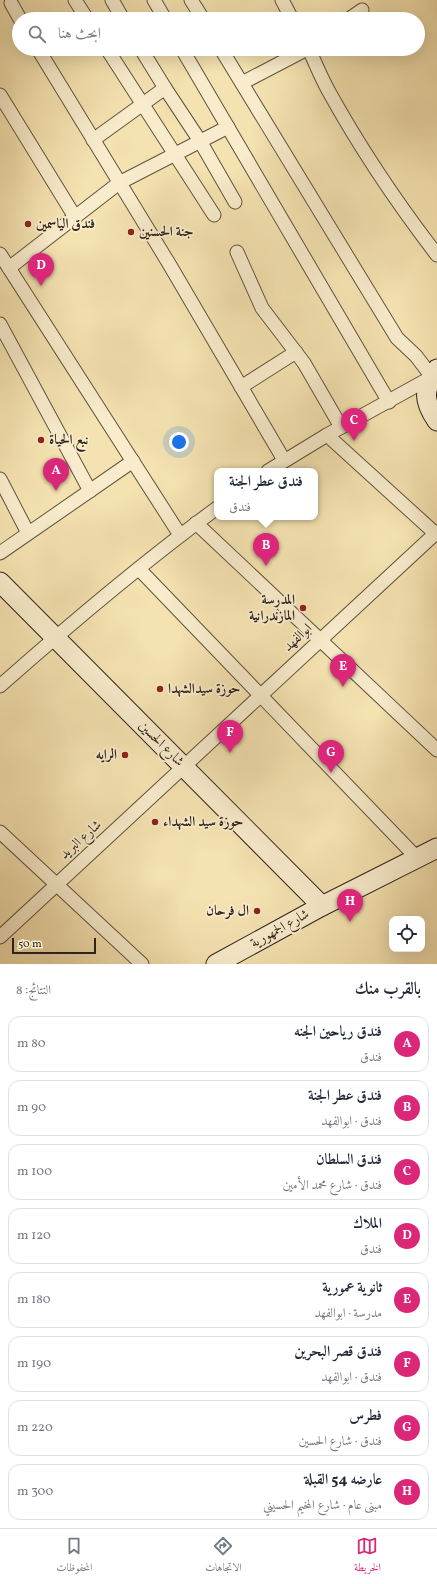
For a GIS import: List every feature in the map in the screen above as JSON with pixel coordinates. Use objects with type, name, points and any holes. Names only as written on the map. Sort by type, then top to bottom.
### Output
[{"type":"main road","points":[[435,373],[427,386],[426,397],[430,410],[437,421]]},
{"type":"main road","name":"شارع الحسين","points":[[0,582],[322,906]]},
{"type":"main road","name":"شارع الجمهورية","points":[[216,964],[322,906],[437,848]]},
{"type":"street","points":[[75,0],[83,12]]},
{"type":"street","points":[[112,0],[119,12]]},
{"type":"street","points":[[154,0],[161,12]]},
{"type":"street","points":[[191,0],[199,12]]},
{"type":"street","points":[[282,0],[288,12]]},
{"type":"street","points":[[10,3],[16,12]]},
{"type":"street","points":[[42,56],[168,262],[284,460]]},
{"type":"street","points":[[112,56],[214,215]]},
{"type":"street","points":[[145,56],[200,141],[235,202]]},
{"type":"street","points":[[186,56],[389,402]]},
{"type":"street","points":[[225,56],[397,338],[435,373],[389,402],[327,435],[272,468]]},
{"type":"street","points":[[242,83],[294,56]]},
{"type":"street","points":[[312,56],[328,89],[400,207],[437,255]]},
{"type":"street","points":[[93,140],[165,88]]},
{"type":"street","points":[[0,95],[75,217]]},
{"type":"street","points":[[180,535],[3,260],[75,217],[119,183],[228,127]]},
{"type":"street","points":[[237,252],[262,308],[304,364],[341,428]]},
{"type":"street","points":[[0,324],[90,491]]},
{"type":"street","points":[[241,387],[296,352]]},
{"type":"street","points":[[327,435],[436,533]]},
{"type":"street","points":[[0,553],[133,461]]},
{"type":"street","points":[[0,479],[28,533]]},
{"type":"street","points":[[0,686],[55,637],[180,535],[214,510]]},
{"type":"street","points":[[196,523],[437,750]]},
{"type":"street","name":"ابوالفهد","points":[[183,767],[436,533]]},
{"type":"street","points":[[139,569],[417,858]]},
{"type":"street","name":"شارع البريد","points":[[0,937],[183,767]]},
{"type":"street","points":[[0,832],[142,964]]},
{"type":"place","name":"فندق الياسمين","points":[[28,224]]},
{"type":"place","name":"جنة الحسنين","points":[[131,232]]},
{"type":"place","name":"الملاك","points":[[41,286]]},
{"type":"place","name":"نبع الحياة","points":[[41,440]]},
{"type":"place","name":"فندق السلطان","points":[[354,441]]},
{"type":"place","name":"فندق رياحين الجنه","points":[[56,491]]},
{"type":"place","name":"فندق عطر الجنة","points":[[266,566]]},
{"type":"place","name":"المدرسة المازندرانية","points":[[303,608]]},
{"type":"place","name":"ثانوية عمورية","points":[[343,687]]},
{"type":"place","name":"حوزة سيدالشهدا","points":[[160,689]]},
{"type":"place","name":"فندق قصر البحرين","points":[[230,753]]},
{"type":"place","name":"الرايه","points":[[125,755]]},
{"type":"place","name":"فطرس","points":[[331,773]]},
{"type":"place","name":"حوزة سيد الشهداء","points":[[155,822]]},
{"type":"place","name":"ال فرحان","points":[[257,911]]},
{"type":"place","name":"عارضه 54 القبلة","points":[[350,922]]}]
